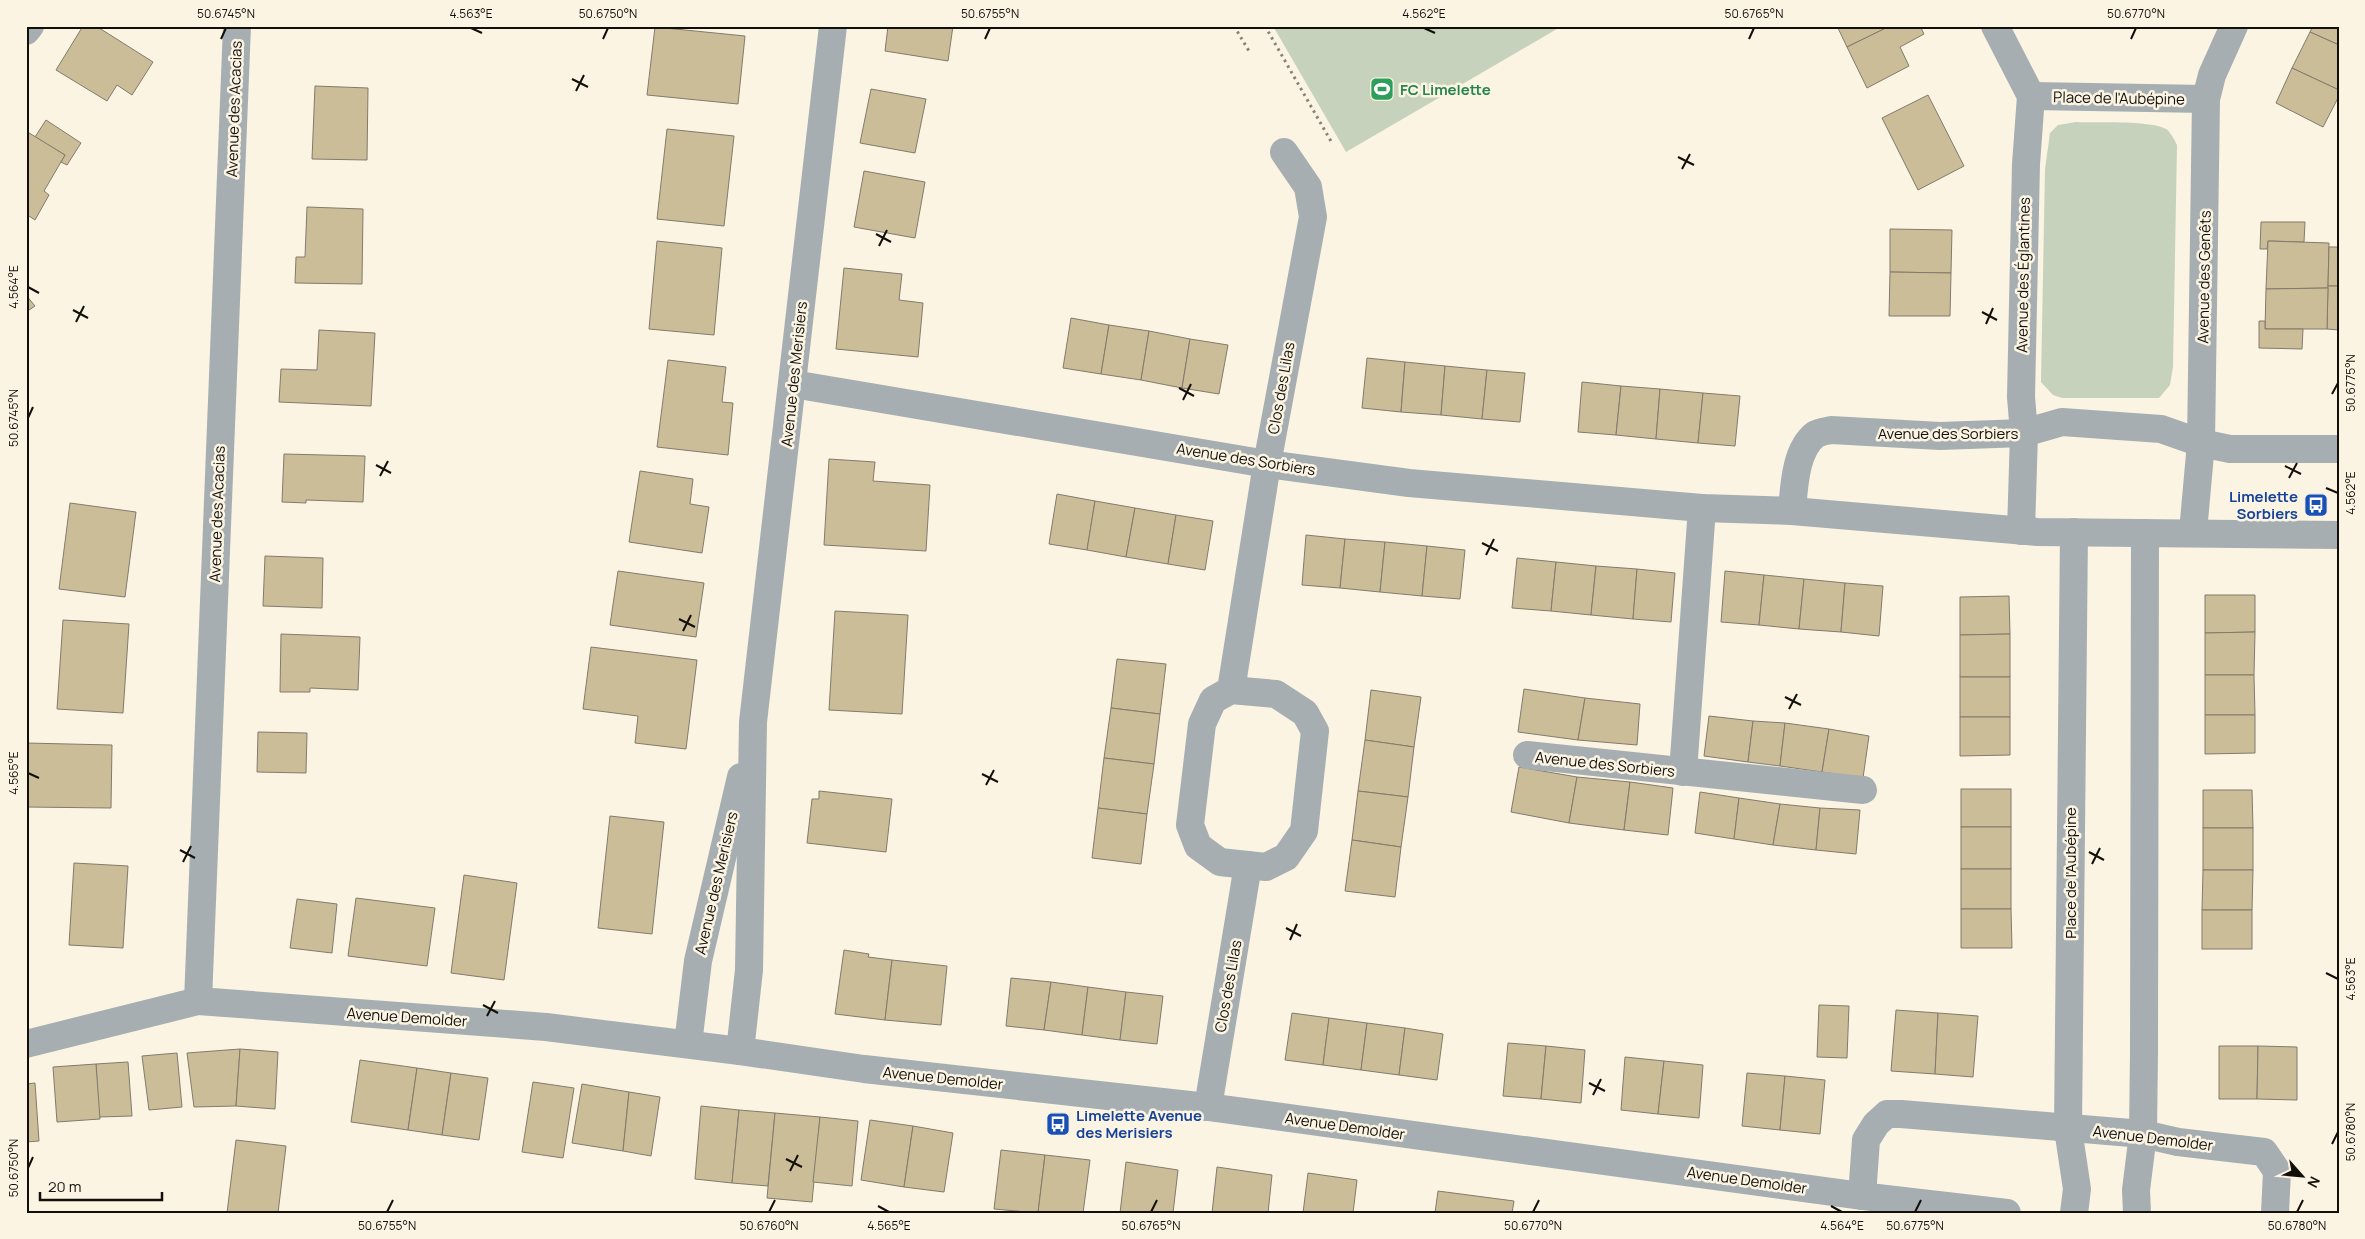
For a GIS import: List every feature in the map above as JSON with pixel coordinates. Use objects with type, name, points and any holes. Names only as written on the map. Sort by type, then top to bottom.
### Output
[{"type":"street","points":[[26,32],[30,26]]},
{"type":"street","name":"Avenue des Acacias","points":[[198,1001],[237,26]]},
{"type":"street","name":"Avenue des Merisiers","points":[[740,1050],[748,970],[753,722],[833,26]]},
{"type":"street","points":[[1995,26],[2031,96]]},
{"type":"street","name":"Avenue des Genêts","points":[[2193,532],[2201,443],[2206,99],[2212,75],[2234,26]]},
{"type":"street","name":"Place de l'Aubépine","points":[[2031,96],[2206,99]]},
{"type":"street","name":"Avenue des Églantines","points":[[2021,532],[2024,433],[2021,397],[2024,222],[2031,96]]},
{"type":"street","name":"Clos des Lilas","points":[[1231,690],[1267,464],[1313,217],[1308,188],[1284,152]]},
{"type":"street","name":"Avenue des Sorbiers","points":[[793,384],[1267,464],[1409,483],[1702,508],[1792,511],[2021,532],[2193,532],[2339,535]]},
{"type":"street","name":"Avenue des Sorbiers","points":[[1792,511],[1795,474],[1803,451],[1816,434],[1831,430],[1937,436],[2024,433],[2062,422],[2071,422],[2161,429],[2201,443],[2230,449],[2339,449]]},
{"type":"street","name":"Avenue des Sorbiers","points":[[1683,772],[1702,508]]},
{"type":"street","name":"Place de l'Aubépine","points":[[2074,532],[2068,1129],[2077,1189],[2074,1213]]},
{"type":"street","points":[[2137,1213],[2136,1190],[2142,1134],[2145,532]]},
{"type":"street","points":[[1231,690],[1276,694],[1305,713],[1315,731],[1304,831],[1286,857],[1266,867],[1248,865],[1220,862],[1198,846],[1190,825],[1202,724],[1213,700],[1231,690]]},
{"type":"street","name":"Avenue des Merisiers","points":[[688,1044],[698,961],[753,722]]},
{"type":"street","name":"Avenue des Sorbiers","points":[[1526,755],[1862,790]]},
{"type":"street","name":"Clos des Lilas","points":[[1208,1107],[1248,865]]},
{"type":"street","name":"Avenue Demolder","points":[[26,1044],[198,1001],[546,1028],[740,1050],[864,1069],[1208,1107],[1862,1196],[2007,1213]]},
{"type":"street","name":"Avenue Demolder","points":[[1862,1196],[1866,1140],[1876,1124],[1887,1114],[2142,1134],[2178,1142],[2264,1152],[2277,1171],[2274,1213]]},
{"type":"path","points":[[1234,26],[1249,51]]},
{"type":"path","points":[[1265,26],[1332,143]]},
{"type":"green space","name":"FC Limelette","points":[[1273,26],[1562,26],[1346,152]]},
{"type":"green space","points":[[2076,122],[2136,123],[2158,126],[2168,130],[2177,145],[2173,367],[2170,385],[2159,398],[2062,398],[2053,395],[2041,382],[2045,169],[2050,133],[2058,125]]},
{"type":"building","points":[[83,26],[96,26],[153,62],[132,95],[117,85],[107,101],[56,70]]},
{"type":"building","points":[[888,26],[953,26],[948,61],[885,51]]},
{"type":"building","points":[[1837,26],[1890,26],[1847,47]]},
{"type":"building","points":[[1890,26],[1920,26],[1924,34],[1900,47],[1909,66],[1867,88],[1847,47]]},
{"type":"building","points":[[2313,26],[2339,26],[2339,45],[2310,32]]},
{"type":"building","points":[[655,27],[745,36],[738,104],[647,95]]},
{"type":"building","points":[[2310,32],[2339,45],[2339,90],[2292,68]]},
{"type":"building","points":[[2292,68],[2339,90],[2339,96],[2323,127],[2276,103]]},
{"type":"building","points":[[315,86],[368,88],[367,160],[312,159]]},
{"type":"building","points":[[871,89],[926,99],[915,153],[860,143]]},
{"type":"building","points":[[1928,95],[1964,166],[1918,190],[1882,118]]},
{"type":"building","points":[[46,120],[81,143],[67,165],[61,162],[65,155],[35,137]]},
{"type":"building","points":[[667,129],[734,136],[724,226],[657,219]]},
{"type":"building","points":[[26,131],[65,155],[44,191],[49,195],[35,220],[26,214]]},
{"type":"building","points":[[864,171],[925,182],[915,238],[854,227]]},
{"type":"building","points":[[307,207],[363,209],[362,284],[295,283],[296,257],[305,257]]},
{"type":"building","points":[[2261,222],[2305,222],[2304,242],[2268,241],[2267,249],[2260,249]]},
{"type":"building","points":[[1890,229],[1952,230],[1951,273],[1890,272]]},
{"type":"building","points":[[657,241],[722,248],[714,335],[649,329]]},
{"type":"building","points":[[2268,241],[2329,243],[2328,288],[2266,289]]},
{"type":"building","points":[[2329,247],[2339,247],[2339,286],[2328,286]]},
{"type":"building","points":[[844,268],[902,274],[899,300],[923,303],[918,357],[836,349]]},
{"type":"building","points":[[1890,272],[1951,273],[1950,316],[1889,316]]},
{"type":"building","points":[[2328,286],[2339,286],[2339,330],[2327,329]]},
{"type":"building","points":[[2328,288],[2327,329],[2265,329],[2266,289]]},
{"type":"building","points":[[26,295],[35,306],[26,312]]},
{"type":"building","points":[[1071,318],[1109,325],[1101,374],[1063,368]]},
{"type":"building","points":[[2259,321],[2265,321],[2265,329],[2303,329],[2302,349],[2259,348]]},
{"type":"building","points":[[1109,325],[1149,331],[1141,380],[1101,374]]},
{"type":"building","points":[[319,330],[375,333],[371,406],[279,402],[281,369],[317,370]]},
{"type":"building","points":[[1149,331],[1190,339],[1182,388],[1141,380]]},
{"type":"building","points":[[1190,339],[1228,345],[1219,394],[1182,388]]},
{"type":"building","points":[[1367,358],[1405,362],[1401,412],[1362,408]]},
{"type":"building","points":[[668,360],[726,367],[722,402],[733,403],[728,455],[657,447]]},
{"type":"building","points":[[1405,362],[1445,366],[1441,415],[1401,412]]},
{"type":"building","points":[[1445,366],[1487,370],[1482,419],[1441,415]]},
{"type":"building","points":[[1487,370],[1525,373],[1520,422],[1482,419]]},
{"type":"building","points":[[1582,382],[1621,386],[1616,435],[1578,432]]},
{"type":"building","points":[[1621,386],[1660,389],[1656,439],[1616,435]]},
{"type":"building","points":[[1660,389],[1703,393],[1698,443],[1656,439]]},
{"type":"building","points":[[1703,393],[1740,396],[1735,446],[1698,443]]},
{"type":"building","points":[[284,454],[365,456],[363,502],[306,500],[306,503],[282,502]]},
{"type":"building","points":[[829,459],[875,462],[873,481],[930,485],[926,551],[824,545]]},
{"type":"building","points":[[640,471],[693,479],[690,504],[709,507],[702,553],[629,542]]},
{"type":"building","points":[[1057,494],[1095,501],[1087,550],[1049,544]]},
{"type":"building","points":[[1095,501],[1135,508],[1126,557],[1087,550]]},
{"type":"building","points":[[70,503],[136,512],[125,597],[59,589]]},
{"type":"building","points":[[1135,508],[1176,515],[1168,564],[1126,557]]},
{"type":"building","points":[[1176,515],[1213,521],[1205,570],[1168,564]]},
{"type":"building","points":[[1306,535],[1345,539],[1340,588],[1302,585]]},
{"type":"building","points":[[1345,539],[1385,542],[1380,592],[1340,588]]},
{"type":"building","points":[[1385,542],[1427,546],[1422,596],[1380,592]]},
{"type":"building","points":[[1427,546],[1465,550],[1460,599],[1422,596]]},
{"type":"building","points":[[265,556],[323,558],[322,608],[263,606]]},
{"type":"building","points":[[1517,558],[1556,562],[1551,611],[1512,608]]},
{"type":"building","points":[[1556,562],[1596,566],[1591,615],[1551,611]]},
{"type":"building","points":[[1596,566],[1637,569],[1633,619],[1591,615]]},
{"type":"building","points":[[1637,569],[1675,573],[1671,622],[1633,619]]},
{"type":"building","points":[[618,571],[704,583],[696,637],[610,625]]},
{"type":"building","points":[[1725,571],[1764,575],[1759,625],[1721,622]]},
{"type":"building","points":[[1764,575],[1804,579],[1799,629],[1759,625]]},
{"type":"building","points":[[1804,579],[1845,583],[1841,632],[1799,629]]},
{"type":"building","points":[[1845,583],[1883,586],[1879,636],[1841,632]]},
{"type":"building","points":[[2205,595],[2255,595],[2255,632],[2205,633]]},
{"type":"building","points":[[2009,596],[2010,634],[1960,635],[1960,597]]},
{"type":"building","points":[[835,611],[908,615],[902,714],[829,710]]},
{"type":"building","points":[[63,620],[129,624],[123,713],[57,709]]},
{"type":"building","points":[[2255,632],[2254,675],[2205,675],[2205,633]]},
{"type":"building","points":[[281,634],[360,637],[358,690],[310,688],[310,692],[280,692]]},
{"type":"building","points":[[2010,634],[2010,677],[1960,677],[1960,635]]},
{"type":"building","points":[[591,647],[697,660],[686,749],[635,743],[638,716],[583,709]]},
{"type":"building","points":[[1117,659],[1166,664],[1160,714],[1111,708]]},
{"type":"building","points":[[2205,675],[2254,675],[2255,715],[2205,715]]},
{"type":"building","points":[[1960,677],[2010,677],[2010,717],[1960,717]]},
{"type":"building","points":[[1524,689],[1585,698],[1578,740],[1518,732]]},
{"type":"building","points":[[1371,690],[1421,697],[1414,747],[1365,740]]},
{"type":"building","points":[[1585,698],[1640,704],[1637,745],[1578,740]]},
{"type":"building","points":[[1111,708],[1160,714],[1154,764],[1104,758]]},
{"type":"building","points":[[2205,715],[2255,715],[2255,753],[2205,754]]},
{"type":"building","points":[[1709,716],[1753,721],[1748,762],[1704,756]]},
{"type":"building","points":[[1960,717],[2010,717],[2010,755],[1960,756]]},
{"type":"building","points":[[1753,721],[1785,723],[1780,766],[1748,762]]},
{"type":"building","points":[[1785,723],[1829,729],[1822,772],[1780,766]]},
{"type":"building","points":[[1829,729],[1869,736],[1863,778],[1822,772]]},
{"type":"building","points":[[258,732],[307,733],[306,773],[257,772]]},
{"type":"building","points":[[1365,740],[1414,747],[1408,797],[1358,791]]},
{"type":"building","points":[[26,743],[112,745],[111,808],[26,807]]},
{"type":"building","points":[[1104,758],[1154,764],[1147,814],[1098,808]]},
{"type":"building","points":[[1519,767],[1577,777],[1569,823],[1511,812]]},
{"type":"building","points":[[1577,777],[1630,782],[1624,830],[1569,823]]},
{"type":"building","points":[[1630,782],[1673,788],[1668,835],[1624,830]]},
{"type":"building","points":[[1961,789],[2011,789],[2011,827],[1961,827]]},
{"type":"building","points":[[2203,790],[2252,790],[2253,828],[2203,828]]},
{"type":"building","points":[[819,791],[892,799],[886,852],[807,843],[812,799],[819,799]]},
{"type":"building","points":[[1358,791],[1408,797],[1401,847],[1352,840]]},
{"type":"building","points":[[1700,792],[1739,798],[1734,839],[1695,833]]},
{"type":"building","points":[[1739,798],[1780,804],[1773,845],[1734,839]]},
{"type":"building","points":[[1780,804],[1820,808],[1816,850],[1773,845]]},
{"type":"building","points":[[1098,808],[1147,814],[1141,864],[1092,858]]},
{"type":"building","points":[[1820,808],[1860,810],[1856,854],[1816,850]]},
{"type":"building","points":[[610,816],[664,822],[652,934],[598,928]]},
{"type":"building","points":[[1961,827],[2011,827],[2011,869],[1961,869]]},
{"type":"building","points":[[2203,828],[2253,828],[2253,870],[2203,870]]},
{"type":"building","points":[[1352,840],[1401,847],[1395,897],[1345,891]]},
{"type":"building","points":[[74,863],[128,866],[123,948],[69,945]]},
{"type":"building","points":[[1961,869],[2011,869],[2011,909],[1961,909]]},
{"type":"building","points":[[2203,870],[2253,870],[2252,910],[2202,910]]},
{"type":"building","points":[[464,875],[517,883],[504,980],[451,973]]},
{"type":"building","points":[[356,898],[435,908],[427,966],[348,956]]},
{"type":"building","points":[[297,899],[337,904],[332,953],[290,948]]},
{"type":"building","points":[[1961,909],[2011,909],[2012,948],[1961,948]]},
{"type":"building","points":[[2202,910],[2252,910],[2252,949],[2202,949]]},
{"type":"building","points":[[844,950],[869,954],[868,957],[892,960],[885,1020],[835,1014]]},
{"type":"building","points":[[892,960],[947,966],[941,1025],[885,1020]]},
{"type":"building","points":[[1011,978],[1051,982],[1044,1030],[1006,1026]]},
{"type":"building","points":[[1051,982],[1088,987],[1082,1035],[1044,1030]]},
{"type":"building","points":[[1088,987],[1126,992],[1120,1040],[1082,1035]]},
{"type":"building","points":[[1126,992],[1163,996],[1157,1044],[1120,1040]]},
{"type":"building","points":[[1819,1005],[1849,1006],[1847,1058],[1817,1057]]},
{"type":"building","points":[[1896,1010],[1938,1013],[1935,1074],[1891,1071]]},
{"type":"building","points":[[1292,1013],[1329,1018],[1323,1065],[1285,1060]]},
{"type":"building","points":[[1938,1013],[1978,1016],[1973,1077],[1935,1074]]},
{"type":"building","points":[[1329,1018],[1367,1023],[1361,1070],[1323,1065]]},
{"type":"building","points":[[1367,1023],[1405,1028],[1399,1075],[1361,1070]]},
{"type":"building","points":[[1405,1028],[1443,1034],[1437,1080],[1399,1075]]},
{"type":"building","points":[[1508,1043],[1546,1046],[1541,1099],[1503,1096]]},
{"type":"building","points":[[1546,1046],[1585,1050],[1581,1103],[1541,1099]]},
{"type":"building","points":[[2219,1046],[2258,1046],[2257,1099],[2219,1099]]},
{"type":"building","points":[[2258,1046],[2297,1047],[2297,1100],[2257,1099]]},
{"type":"building","points":[[240,1049],[236,1106],[194,1107],[187,1053]]},
{"type":"building","points":[[240,1049],[278,1052],[275,1109],[236,1106]]},
{"type":"building","points":[[177,1053],[182,1107],[149,1110],[142,1056]]},
{"type":"building","points":[[1625,1057],[1664,1061],[1658,1114],[1621,1110]]},
{"type":"building","points":[[360,1060],[417,1068],[408,1130],[351,1122]]},
{"type":"building","points":[[1664,1061],[1703,1065],[1699,1118],[1658,1114]]},
{"type":"building","points":[[128,1062],[132,1116],[99,1117],[96,1064]]},
{"type":"building","points":[[96,1064],[100,1119],[57,1122],[53,1067]]},
{"type":"building","points":[[417,1068],[451,1073],[442,1135],[408,1130]]},
{"type":"building","points":[[451,1073],[488,1078],[479,1140],[442,1135]]},
{"type":"building","points":[[1747,1073],[1785,1076],[1780,1130],[1742,1126]]},
{"type":"building","points":[[1785,1076],[1825,1080],[1820,1134],[1780,1130]]},
{"type":"building","points":[[533,1082],[574,1088],[563,1158],[522,1152]]},
{"type":"building","points":[[35,1083],[39,1141],[26,1142],[26,1084]]},
{"type":"building","points":[[582,1084],[629,1092],[623,1151],[572,1143]]},
{"type":"building","points":[[629,1092],[660,1097],[651,1156],[623,1151]]},
{"type":"building","points":[[701,1106],[739,1110],[732,1183],[695,1179]]},
{"type":"building","points":[[739,1110],[775,1113],[768,1186],[732,1183]]},
{"type":"building","points":[[775,1113],[820,1117],[812,1202],[767,1198]]},
{"type":"building","points":[[820,1117],[858,1121],[852,1186],[813,1182]]},
{"type":"building","points":[[870,1120],[913,1126],[904,1187],[861,1180]]},
{"type":"building","points":[[913,1126],[953,1133],[944,1192],[904,1187]]},
{"type":"building","points":[[236,1140],[286,1146],[278,1213],[227,1213]]},
{"type":"building","points":[[1001,1150],[1045,1155],[1038,1213],[994,1209]]},
{"type":"building","points":[[1045,1155],[1090,1160],[1083,1213],[1038,1213]]},
{"type":"building","points":[[1126,1162],[1178,1170],[1173,1213],[1120,1213]]},
{"type":"building","points":[[1217,1167],[1272,1175],[1268,1213],[1212,1213]]},
{"type":"building","points":[[1308,1173],[1357,1180],[1353,1213],[1303,1213]]},
{"type":"building","points":[[1438,1191],[1514,1201],[1512,1213],[1435,1213]]},
{"type":"place","name":"FC Limelette","points":[[1382,89]]},
{"type":"place","name":"Limelette Sorbiers","points":[[2316,505]]},
{"type":"place","name":"Limelette Avenue des Merisiers","points":[[1058,1124]]}]
